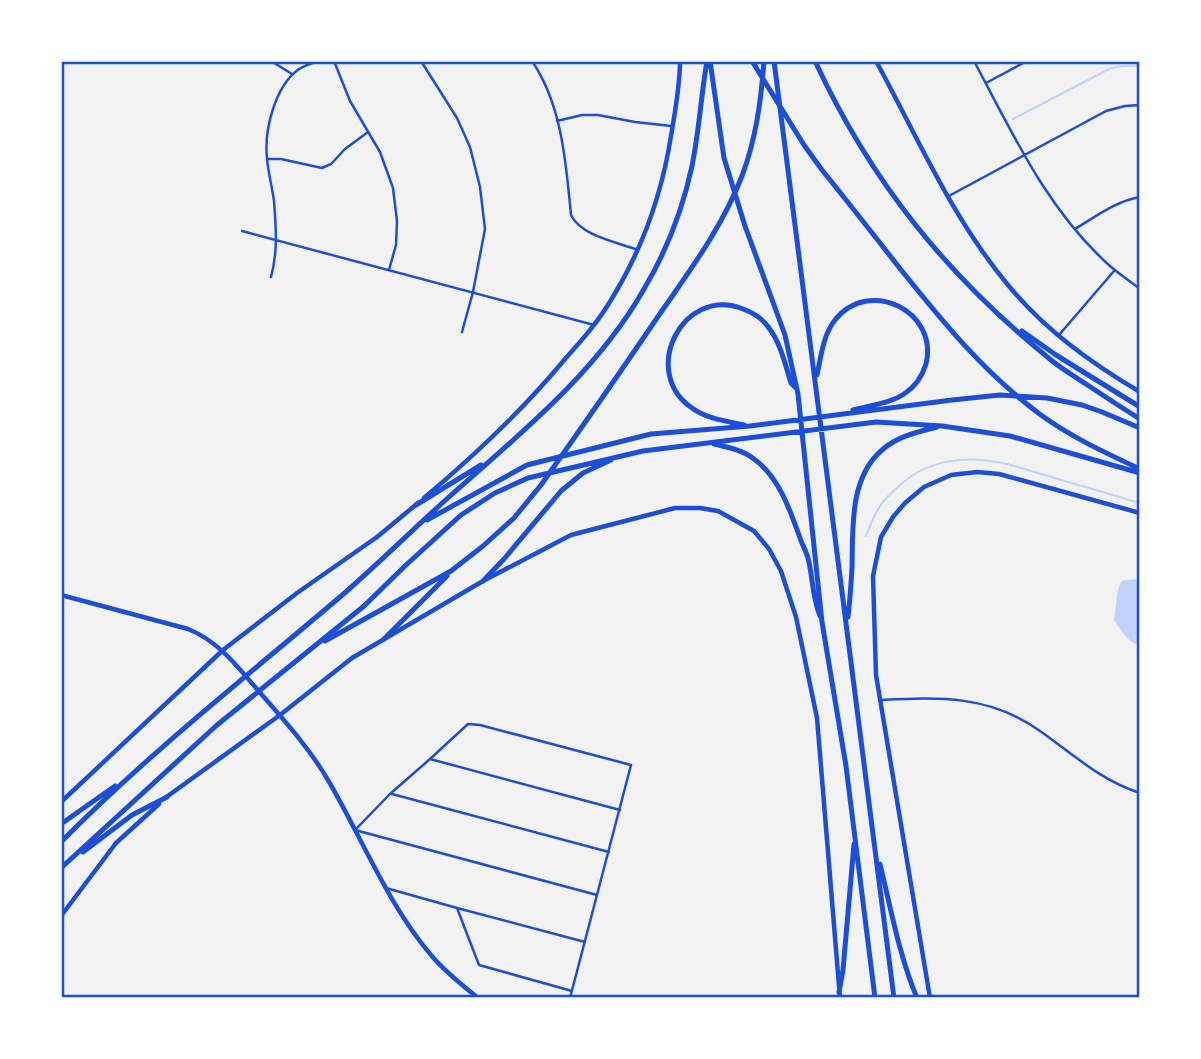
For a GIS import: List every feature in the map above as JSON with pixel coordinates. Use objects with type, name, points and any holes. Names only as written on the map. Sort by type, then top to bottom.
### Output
[{"type":"highway","points":[[708,61],[724,158],[745,226],[785,335],[797,391],[822,622],[846,766],[874,998]]},
{"type":"highway","points":[[61,842],[135,772],[340,596],[493,458],[590,364],[645,289],[661,257],[692,167],[708,61]]},
{"type":"highway","points":[[752,61],[804,145],[943,322],[976,359],[1043,416],[1140,471]]},
{"type":"highway","points":[[384,639],[451,571],[514,518],[582,428],[701,254],[730,203],[743,173],[761,101],[764,61]]},
{"type":"highway","points":[[774,61],[894,998]]},
{"type":"highway","points":[[815,61],[848,127],[891,195],[962,280],[1052,362],[1140,419]]},
{"type":"highway","points":[[816,380],[825,338],[835,320],[849,307],[865,301],[885,301],[897,304],[913,316],[926,337],[928,348],[924,370],[919,379],[905,393],[892,400],[847,413]]},
{"type":"highway","points":[[750,426],[701,414],[681,398],[675,388],[668,365],[669,352],[675,335],[689,317],[705,309],[724,305],[744,309],[761,318],[778,341],[791,383],[797,391]]},
{"type":"highway","points":[[991,308],[1056,355],[1140,407]]},
{"type":"highway","points":[[418,525],[527,465],[651,434],[750,426],[978,397],[1012,396],[1047,398],[1082,405],[1140,428]]},
{"type":"highway","points":[[61,869],[217,725],[364,606],[461,515],[495,493],[528,478],[621,455],[876,422],[942,426],[1010,436],[1140,471]]},
{"type":"highway","points":[[847,631],[855,505],[863,476],[876,455],[888,445],[905,436],[942,426]]},
{"type":"highway","points":[[711,443],[755,459],[777,485],[808,557],[815,605],[822,622]]},
{"type":"highway","points":[[482,581],[561,491],[583,473],[621,455]]},
{"type":"highway","points":[[416,505],[493,458]]},
{"type":"highway","points":[[310,650],[451,571]]},
{"type":"highway","points":[[61,824],[135,772]]},
{"type":"highway","points":[[61,869],[132,815],[167,797]]},
{"type":"highway","points":[[839,995],[855,834]]},
{"type":"highway","points":[[874,837],[900,947],[918,998]]},
{"type":"main road","points":[[61,802],[223,650],[297,593],[377,537],[465,464],[537,394],[594,325],[638,250],[666,166],[680,61]]},
{"type":"main road","points":[[876,61],[947,197],[972,237],[1010,287],[1059,335],[1096,366],[1140,392]]},
{"type":"main road","points":[[930,998],[876,675],[873,576],[880,537],[905,503],[924,487],[951,475],[977,472],[999,474],[1140,513]]},
{"type":"main road","points":[[61,916],[116,843],[167,797],[280,715],[352,658],[482,581],[571,535],[676,508],[701,508],[719,510],[735,519],[754,531],[769,549],[781,571],[798,630],[817,718],[839,995]]},
{"type":"main road","points":[[61,595],[188,629],[223,650],[301,740],[318,765],[386,888],[432,956],[444,970],[478,998]]},
{"type":"street","points":[[271,61],[293,74]]},
{"type":"street","points":[[271,277],[276,240],[274,198],[267,159],[270,117],[282,90],[293,74],[320,61]]},
{"type":"street","points":[[334,61],[350,101],[380,152],[393,188],[397,221],[396,244],[389,270]]},
{"type":"street","points":[[421,61],[457,118],[470,147],[480,187],[485,229],[462,332]]},
{"type":"street","points":[[532,61],[557,121],[574,220],[585,231],[638,250]]},
{"type":"street","points":[[974,61],[1024,156],[1048,194],[1075,229],[1115,270],[1140,289]]},
{"type":"street","points":[[986,83],[1027,61]]},
{"type":"street","points":[[947,197],[1106,111],[1140,105]]},
{"type":"street","points":[[557,121],[582,115],[598,115],[673,126]]},
{"type":"street","points":[[267,159],[281,159],[322,168],[331,164],[345,149],[369,132]]},
{"type":"street","points":[[1075,229],[1126,200],[1140,197]]},
{"type":"street","points":[[242,231],[594,325]]},
{"type":"street","points":[[1059,335],[1115,270]]},
{"type":"street","points":[[880,700],[953,698],[993,707],[1024,720],[1098,774],[1140,793]]},
{"type":"street","points":[[570,998],[620,810],[631,765],[480,724],[468,724],[390,794],[355,830],[597,895]]},
{"type":"street","points":[[430,759],[620,810]]},
{"type":"street","points":[[390,794],[608,852]]},
{"type":"street","points":[[386,888],[584,942]]},
{"type":"street","points":[[457,908],[479,965],[572,990]]},
{"type":"water","points":[[1140,579],[1140,646],[1122,632],[1114,620],[1121,582]]},
{"type":"waterway","points":[[1013,119],[1109,69],[1140,66]]},
{"type":"waterway","points":[[866,536],[878,509],[894,491],[923,469],[950,461],[978,460],[1007,464],[1140,503]]}]
